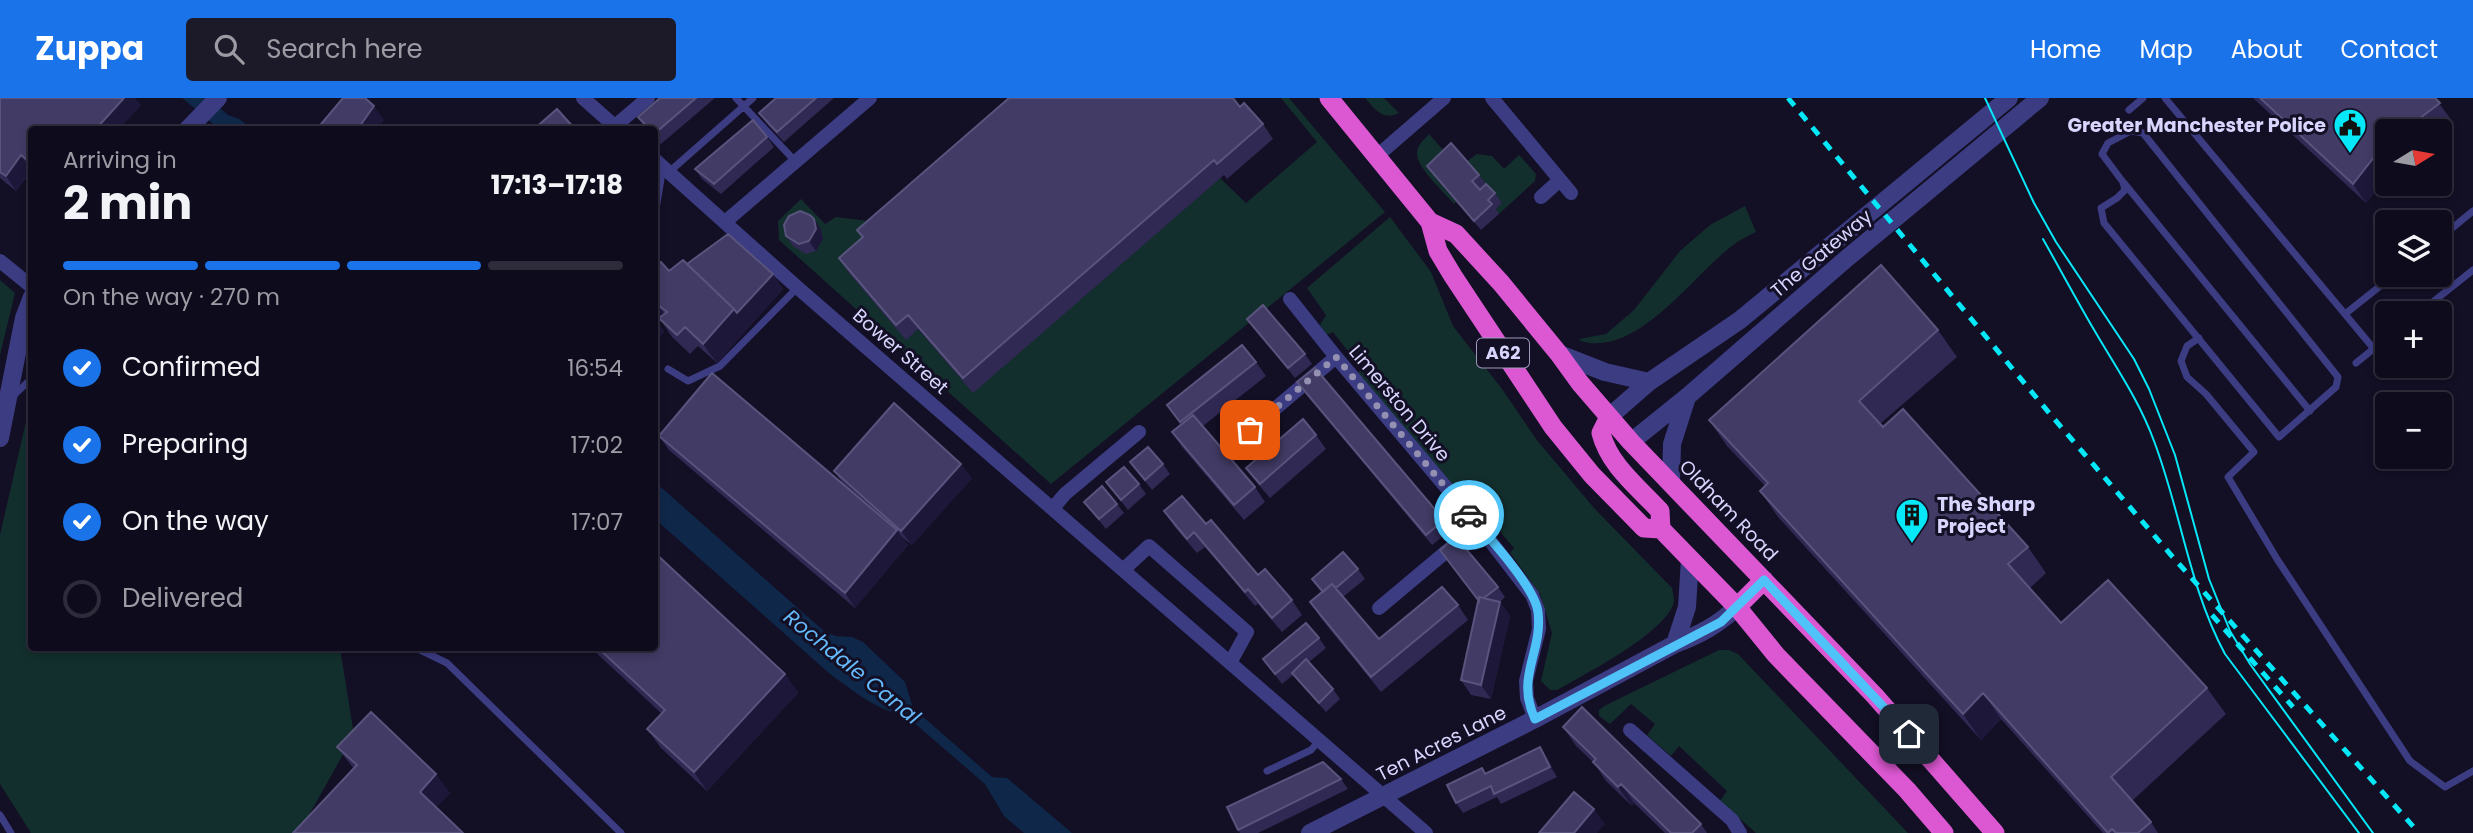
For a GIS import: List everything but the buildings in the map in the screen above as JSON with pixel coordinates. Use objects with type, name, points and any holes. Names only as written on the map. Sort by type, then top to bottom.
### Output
[{"type":"highway","name":"Oldham Road","points":[[1329,98],[1430,222],[1438,251],[1452,276],[1553,427],[1592,475],[1644,528],[1661,529],[1737,607],[1776,655],[1944,833]]},
{"type":"highway","name":"Oldham Road","points":[[1430,222],[1456,234],[1501,283],[1580,383],[1631,442],[1875,695],[1996,833]]},
{"type":"highway","points":[[1609,417],[1601,433],[1604,447],[1660,511],[1661,529]]},
{"type":"highway","points":[[1592,475],[1631,442]]},
{"type":"highway","points":[[1737,607],[1764,580]]},
{"type":"street","points":[[191,126],[218,98]]},
{"type":"street","points":[[583,98],[615,126]]},
{"type":"street","points":[[619,126],[648,98]]},
{"type":"street","points":[[725,222],[870,98]]},
{"type":"street","points":[[1377,156],[1444,98]]},
{"type":"street","points":[[1492,98],[1570,192]]},
{"type":"street","name":"The Gateway","points":[[1609,417],[1649,382],[1740,320],[2009,98]]},
{"type":"street","name":"The Gateway","points":[[1631,442],[2040,98]]},
{"type":"street","name":"Bower Street","points":[[662,166],[798,288],[1426,833]]},
{"type":"street","points":[[1541,197],[1560,180]]},
{"type":"street","points":[[0,261],[28,284]]},
{"type":"street","name":"Limerston Drive","points":[[1290,299],[1478,525],[1532,595],[1538,610],[1539,629],[1527,681],[1527,698],[1535,719]]},
{"type":"street","points":[[0,438],[28,308]]},
{"type":"street","points":[[1559,354],[1597,369],[1649,382]]},
{"type":"street","points":[[1250,430],[1336,357]]},
{"type":"street","points":[[1671,482],[1672,444],[1688,396]]},
{"type":"street","points":[[1053,508],[1139,432]]},
{"type":"street","points":[[1379,608],[1478,525]]},
{"type":"street","points":[[1123,570],[1149,547],[1247,632],[1230,663]]},
{"type":"street","points":[[1675,645],[1687,607],[1690,559]]},
{"type":"street","name":"Ten Acres Lane","points":[[1310,833],[1721,622],[1737,607]]},
{"type":"street","points":[[1630,730],[1731,821],[1740,833]]},
{"type":"lane","points":[[736,98],[795,162]]},
{"type":"lane","points":[[658,194],[662,166],[753,98]]},
{"type":"lane","points":[[2129,110],[2143,98]]},
{"type":"lane","points":[[2165,98],[2374,349],[2356,363]]},
{"type":"lane","points":[[2123,182],[2125,190],[2101,208],[2104,223],[2279,437],[2309,411],[2336,387],[2338,377],[2143,133],[2131,131],[2121,135],[2108,143],[2102,154],[2309,411]]},
{"type":"lane","points":[[2452,228],[2473,211]]},
{"type":"lane","points":[[2433,301],[2473,270]]},
{"type":"lane","points":[[2345,314],[2379,287]]},
{"type":"lane","points":[[668,369],[688,381],[720,366],[798,288]]},
{"type":"lane","points":[[2199,338],[2187,346],[2181,361],[2187,377],[2206,394],[2253,453],[2228,477],[2277,559],[2410,761],[2445,788],[2473,771]]},
{"type":"lane","points":[[8,400],[28,382]]},
{"type":"lane","points":[[422,651],[447,663],[621,833]]},
{"type":"lane","points":[[1267,771],[1311,750],[1319,741]]},
{"type":"lane","points":[[0,815],[11,833]]},
{"type":"green space","points":[[1281,98],[1289,98],[1385,212],[1051,484],[779,240],[778,221],[801,199],[825,224],[836,217],[868,221],[878,235],[918,329],[973,392],[1220,178],[1246,203],[1317,142]]},
{"type":"green space","points":[[1365,98],[1384,98],[1399,113],[1383,115]]},
{"type":"green space","points":[[1429,134],[1451,159],[1434,176],[1456,202],[1454,204],[1418,159],[1418,148]]},
{"type":"green space","points":[[1477,154],[1492,156],[1504,169],[1519,155],[1536,174],[1535,181],[1499,214],[1495,210],[1502,203],[1466,162]]},
{"type":"green space","points":[[1745,206],[1756,232],[1732,246],[1663,311],[1623,337],[1602,343],[1579,339],[1606,334],[1634,310],[1680,251],[1710,225]]},
{"type":"green space","points":[[1390,217],[1431,272],[1453,326],[1502,389],[1536,439],[1594,508],[1672,588],[1673,605],[1654,628],[1622,652],[1557,690],[1550,690],[1541,681],[1552,633],[1540,594],[1510,553],[1514,548],[1471,498],[1467,501],[1358,373],[1361,368],[1333,332],[1326,335],[1320,325],[1326,315],[1307,288]]},
{"type":"green space","points":[[0,280],[15,293],[0,355]]},
{"type":"green space","points":[[27,417],[28,651],[340,651],[354,735],[299,833],[31,833],[0,784],[0,535]]},
{"type":"green space","points":[[1719,650],[1738,654],[1908,833],[1756,833],[1720,801],[1727,791],[1679,746],[1671,756],[1647,735],[1655,724],[1631,704],[1610,724],[1599,716],[1599,710],[1604,706]]},
{"type":"water","points":[[182,98],[208,98],[228,115],[248,126],[215,126]]},
{"type":"water","name":"Rochdale Canal","points":[[658,485],[825,632],[863,642],[905,682],[913,708],[992,777],[1007,778],[1072,833],[1024,833],[1004,816],[985,784],[905,715],[875,704],[830,674],[658,522]]},
{"type":"tram line","points":[[1985,98],[2034,203],[2056,242],[2134,359],[2149,389],[2175,455],[2209,579],[2230,631],[2250,664],[2373,833]]},
{"type":"tram line","points":[[2043,239],[2148,426],[2194,576],[2225,654],[2359,833]]},
{"type":"railway","points":[[1788,98],[2050,414],[2171,555],[2419,833]]},
{"type":"railway","points":[[2212,615],[2293,707]]},
{"type":"way so far","points":[[1250,430],[1336,357],[1469,515]]},
{"type":"place","name":"Greater Manchester Police","points":[[2350,155]]},
{"type":"place","name":"The Sharp Project","points":[[1912,545]]},
{"type":"route","points":[[1469,515],[1522,579],[1538,610],[1539,629],[1527,681],[1527,698],[1535,719],[1721,622],[1764,580],[1909,734]]}]
